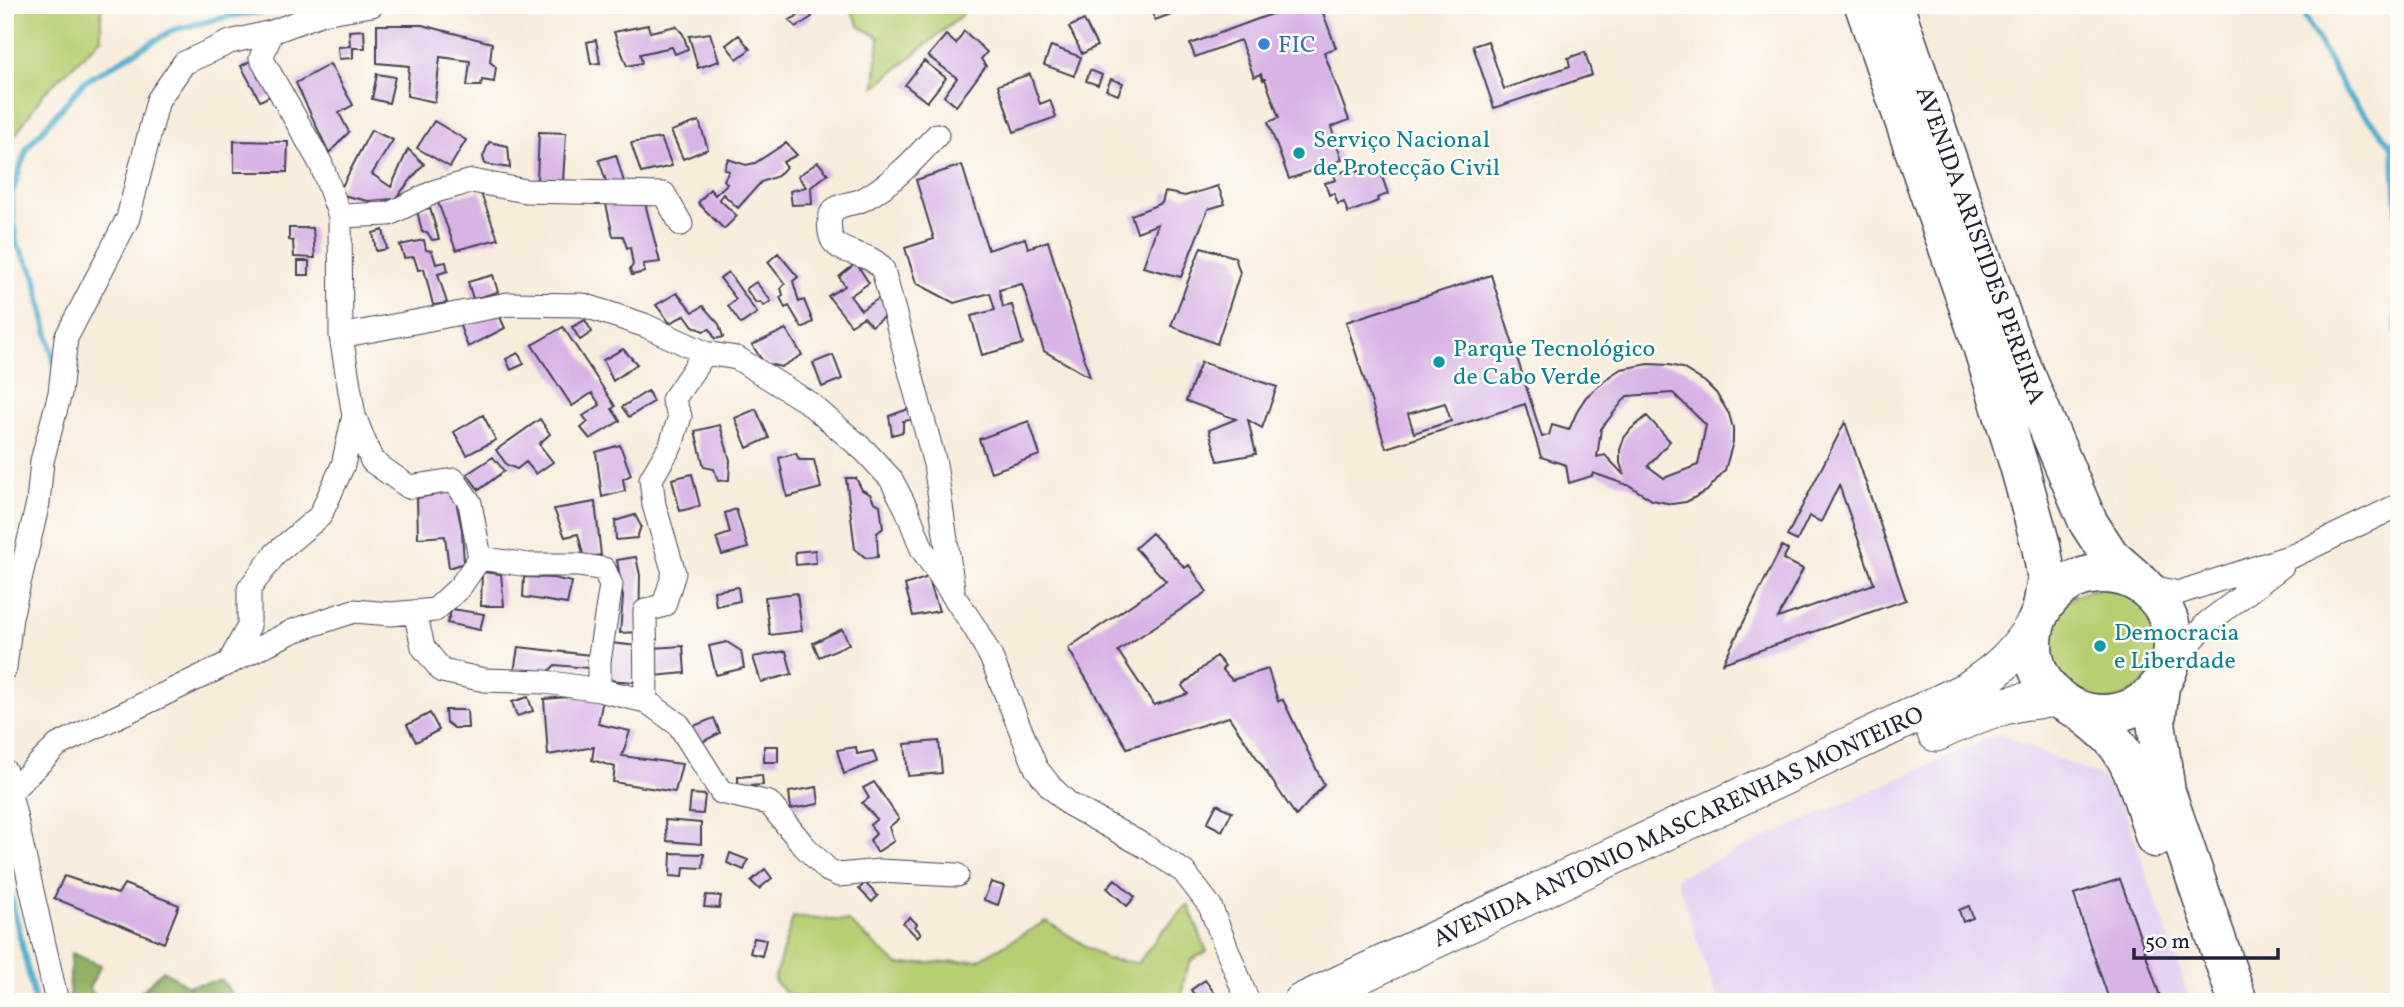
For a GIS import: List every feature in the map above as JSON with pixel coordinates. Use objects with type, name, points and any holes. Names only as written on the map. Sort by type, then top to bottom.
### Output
[{"type":"highway","name":"AVENIDA ARISTIDES PEREIRA","points":[[1864,5],[1982,346],[2020,469],[2047,579],[2038,616]]},
{"type":"highway","name":"AVENIDA ARISTIDES PEREIRA","points":[[1894,5],[2007,331],[2088,522],[2110,556],[2143,585]]},
{"type":"highway","points":[[2212,1002],[2131,767],[2116,744],[2098,726],[2044,684],[2035,666],[2032,646],[2038,616],[2057,590],[2076,578],[2099,573],[2121,575],[2143,585],[2160,602],[2171,623],[2173,645],[2156,722],[2166,792],[2238,1002]]},
{"type":"highway","points":[[2068,704],[2099,714],[2122,712],[2143,701],[2165,676]]},
{"type":"main road","name":"AVENIDA ANTONIO MASCARENHAS MONTEIRO","points":[[1302,1002],[1968,690],[2000,668],[2019,649],[2038,616]]},
{"type":"main road","name":"AVENIDA ANTONIO MASCARENHAS MONTEIRO","points":[[1361,1002],[1979,713],[2020,701],[2068,704]]},
{"type":"street","points":[[5,668],[11,617],[38,503],[42,461],[60,393],[66,338],[128,218],[158,100],[184,63],[230,42],[272,32],[323,13],[372,5]]},
{"type":"street","points":[[57,1002],[7,782],[58,745],[293,631],[354,611],[391,614],[435,610],[460,587],[480,558],[470,503],[454,480],[409,487],[372,461],[354,416],[341,336],[340,216],[321,164],[261,58],[272,32]]},
{"type":"street","points":[[937,135],[905,169],[875,193],[834,210],[830,215],[830,231],[832,240],[838,246],[872,258],[883,270],[935,464],[954,596]]},
{"type":"street","points":[[340,216],[389,214],[436,191],[472,181],[526,191],[664,194],[681,224]]},
{"type":"street","points":[[341,336],[508,304],[583,305],[644,325],[705,353],[737,358],[809,403],[865,451],[891,479],[922,549],[991,657],[1037,768],[1051,787],[1069,804],[1160,855],[1184,872],[1210,906],[1248,1002]]},
{"type":"street","points":[[646,701],[645,611],[664,605],[674,573],[654,505],[651,479],[671,445],[680,415],[673,400],[705,353]]},
{"type":"street","points":[[229,663],[249,626],[249,589],[276,553],[320,516],[342,466],[354,416]]},
{"type":"street","points":[[2143,585],[2178,593],[2295,555],[2399,505]]},
{"type":"street","points":[[2165,676],[2207,623],[2295,555]]},
{"type":"street","points":[[480,558],[528,565],[578,565],[604,569],[611,585],[599,661],[599,690]]},
{"type":"street","points":[[415,612],[423,647],[442,671],[485,680],[545,682],[599,690],[646,701],[679,725],[721,792],[769,803],[804,846],[828,870],[839,875],[879,871],[957,875]]},
{"type":"shaded area","points":[[1998,734],[2102,777],[2125,811],[2191,1002],[1718,1002],[1676,878]]},
{"type":"green space","points":[[5,5],[101,5],[101,39],[44,93],[5,150]]},
{"type":"green space","points":[[848,5],[967,5],[961,16],[875,87],[879,37],[860,27]]},
{"type":"green space","points":[[2102,589],[2124,593],[2142,605],[2154,623],[2158,645],[2154,667],[2142,685],[2124,697],[2102,701],[2080,697],[2062,685],[2050,667],[2046,645],[2050,623],[2062,605],[2080,593]]},
{"type":"green space","points":[[1188,904],[1207,952],[1191,960],[1184,979],[1181,1002],[1034,1002],[1006,996],[982,1002],[793,1002],[774,980],[793,917],[848,921],[898,965],[978,960],[1046,921],[1106,959],[1138,963]]},
{"type":"green space","points":[[71,953],[101,965],[89,988],[97,999],[133,993],[134,1002],[69,1002]]},
{"type":"green space","points":[[163,970],[188,986],[222,980],[237,1002],[149,1002],[142,991]]},
{"type":"building","points":[[788,5],[806,5],[812,17],[796,27],[789,20],[798,16]]},
{"type":"building","points":[[1149,5],[1193,5],[1193,6],[1155,20]]},
{"type":"building","points":[[1296,5],[1320,5],[1336,48],[1324,52],[1349,120],[1331,127],[1342,160],[1289,179],[1268,122],[1279,118],[1265,79],[1263,80],[1261,74],[1254,77],[1240,40],[1195,57],[1190,44]]},
{"type":"building","points":[[1084,20],[1097,46],[1082,54],[1069,27]]},
{"type":"building","points":[[377,25],[422,25],[492,43],[490,62],[496,67],[494,82],[482,80],[481,86],[467,86],[470,61],[440,57],[435,102],[407,96],[409,66],[377,63]]},
{"type":"building","points":[[648,25],[650,32],[676,26],[683,34],[688,49],[675,54],[672,47],[640,54],[642,63],[627,66],[614,32]]},
{"type":"building","points":[[364,30],[365,48],[353,48],[353,58],[339,59],[338,47],[350,46],[349,31]]},
{"type":"building","points":[[964,31],[987,52],[981,59],[986,66],[956,106],[944,96],[957,78],[928,56],[946,35],[956,44]]},
{"type":"building","points":[[710,33],[719,61],[698,68],[689,36]]},
{"type":"building","points":[[739,35],[750,49],[737,59],[726,45]]},
{"type":"building","points":[[596,40],[600,63],[591,64],[587,42]]},
{"type":"building","points":[[1488,41],[1504,89],[1570,66],[1568,58],[1585,52],[1592,75],[1494,108],[1473,46]]},
{"type":"building","points":[[1051,46],[1081,57],[1074,76],[1044,65]]},
{"type":"building","points":[[252,60],[272,95],[260,101],[241,66]]},
{"type":"building","points":[[924,61],[946,78],[927,102],[905,85]]},
{"type":"building","points":[[330,64],[353,105],[339,113],[349,132],[329,153],[296,83]]},
{"type":"building","points":[[1090,70],[1102,75],[1098,85],[1086,81]]},
{"type":"building","points":[[377,74],[395,77],[389,103],[372,99]]},
{"type":"building","points":[[1030,74],[1040,104],[1050,100],[1056,117],[1014,132],[998,85]]},
{"type":"building","points":[[1111,79],[1123,83],[1118,95],[1106,90]]},
{"type":"building","points":[[434,121],[466,140],[450,167],[417,148]]},
{"type":"building","points":[[699,121],[708,149],[683,159],[671,131]]},
{"type":"building","points":[[371,130],[393,140],[372,174],[391,187],[408,149],[424,164],[395,199],[368,201],[338,194]]},
{"type":"building","points":[[539,132],[566,133],[563,181],[537,180]]},
{"type":"building","points":[[661,138],[672,166],[641,173],[631,143]]},
{"type":"building","points":[[234,141],[288,142],[287,172],[234,172]]},
{"type":"building","points":[[489,142],[508,146],[510,168],[485,164],[483,157]]},
{"type":"building","points":[[786,143],[797,155],[783,162],[786,167],[778,176],[761,182],[738,208],[723,194],[719,199],[737,216],[724,229],[698,203],[710,189],[715,195],[727,184],[724,180],[729,171],[724,169],[728,159],[746,165],[755,163]]},
{"type":"building","points":[[616,155],[624,182],[608,187],[599,160]]},
{"type":"building","points":[[818,162],[828,174],[811,187],[812,204],[792,205],[790,191],[806,187],[798,176]]},
{"type":"building","points":[[962,165],[988,250],[1025,238],[1028,248],[1048,241],[1090,377],[1044,351],[1022,284],[999,290],[1003,307],[1012,305],[1023,344],[982,355],[971,316],[995,310],[990,293],[954,303],[916,283],[905,248],[934,239],[916,180]]},
{"type":"building","points":[[1378,165],[1388,194],[1377,198],[1378,201],[1348,213],[1344,202],[1338,204],[1334,193],[1329,195],[1325,183],[1336,180],[1334,175],[1356,167],[1358,172]]},
{"type":"building","points":[[1218,186],[1225,204],[1208,209],[1181,277],[1143,267],[1158,224],[1137,232],[1131,215],[1162,203],[1165,192],[1185,196]]},
{"type":"building","points":[[480,191],[498,239],[456,250],[437,200]]},
{"type":"building","points":[[645,203],[660,262],[643,264],[645,272],[632,275],[630,247],[627,248],[623,236],[613,236],[606,204]]},
{"type":"building","points":[[430,208],[439,239],[432,240],[427,232],[422,232],[417,210]]},
{"type":"building","points":[[289,228],[313,228],[315,258],[294,257]]},
{"type":"building","points":[[383,230],[387,249],[376,251],[373,233]]},
{"type":"building","points":[[424,240],[426,250],[432,251],[436,264],[446,262],[448,271],[438,274],[447,303],[433,305],[424,269],[418,270],[414,257],[404,258],[400,245]]},
{"type":"building","points":[[1201,247],[1235,257],[1240,273],[1217,344],[1171,326]]},
{"type":"building","points":[[778,253],[798,277],[793,281],[799,302],[804,300],[813,322],[802,328],[789,306],[785,308],[780,297],[783,295],[781,288],[785,284],[768,262]]},
{"type":"building","points":[[298,261],[309,261],[309,275],[298,275]]},
{"type":"building","points":[[856,263],[869,283],[850,296],[861,310],[881,297],[891,311],[872,326],[864,317],[851,325],[828,296],[845,286],[839,277]]},
{"type":"building","points":[[728,272],[757,313],[741,324],[728,306],[736,299],[720,278]]},
{"type":"building","points":[[493,275],[498,292],[473,299],[468,282]]},
{"type":"building","points":[[1491,275],[1542,437],[1549,435],[1552,425],[1569,430],[1586,397],[1621,369],[1649,364],[1669,365],[1682,368],[1705,382],[1716,393],[1729,414],[1733,442],[1725,470],[1707,491],[1686,502],[1672,504],[1652,500],[1630,486],[1593,473],[1592,476],[1569,483],[1566,465],[1541,457],[1525,404],[1386,448],[1346,322]],"holes":[[[1673,393],[1706,425],[1698,465],[1664,478],[1648,466],[1670,441],[1647,416],[1624,438],[1620,450],[1624,475],[1605,455],[1597,457],[1601,429],[1627,396]],[[1445,403],[1451,421],[1414,433],[1408,414]]]},
{"type":"building","points":[[756,282],[771,301],[764,306],[760,302],[756,303],[746,289]]},
{"type":"building","points":[[677,293],[693,312],[703,306],[719,324],[723,337],[715,339],[710,329],[703,331],[693,326],[685,315],[670,323],[656,305]]},
{"type":"building","points":[[498,313],[505,328],[468,347],[457,318]]},
{"type":"building","points":[[585,320],[592,332],[580,340],[572,327]]},
{"type":"building","points":[[563,327],[615,406],[612,409],[620,421],[590,439],[581,428],[588,422],[583,416],[600,405],[592,393],[572,406],[532,345]]},
{"type":"building","points":[[786,329],[802,355],[781,367],[764,363],[752,345]]},
{"type":"building","points":[[623,349],[637,364],[613,381],[603,360]]},
{"type":"building","points":[[518,353],[524,364],[511,370],[506,359]]},
{"type":"building","points":[[833,355],[842,379],[822,387],[813,363]]},
{"type":"building","points":[[1201,362],[1277,387],[1262,428],[1248,420],[1256,454],[1218,461],[1209,430],[1236,419],[1186,401]]},
{"type":"building","points":[[648,391],[653,402],[629,417],[622,407]]},
{"type":"building","points":[[911,408],[916,419],[903,421],[903,432],[892,435],[889,416]]},
{"type":"building","points":[[756,409],[769,438],[747,448],[735,418]]},
{"type":"building","points":[[483,415],[496,440],[467,455],[454,432]]},
{"type":"building","points":[[540,419],[550,434],[539,444],[553,462],[536,474],[526,462],[517,469],[507,465],[496,450]]},
{"type":"building","points":[[1029,421],[1040,455],[991,472],[979,439]]},
{"type":"building","points":[[1845,422],[1906,600],[1723,663],[1782,546],[1788,550],[1783,559],[1803,569],[1778,618],[1874,584],[1839,485],[1821,522],[1809,516],[1797,541],[1787,536]]},
{"type":"building","points":[[720,425],[730,460],[729,480],[718,481],[714,469],[704,467],[695,431]]},
{"type":"building","points":[[620,445],[631,475],[623,479],[625,491],[602,497],[596,452]]},
{"type":"building","points":[[796,453],[799,460],[814,460],[821,488],[787,497],[779,458]]},
{"type":"building","points":[[493,457],[504,471],[479,490],[467,474]]},
{"type":"building","points":[[692,474],[700,506],[680,511],[672,479]]},
{"type":"building","points":[[846,478],[856,478],[862,490],[880,505],[883,528],[877,533],[878,557],[866,558],[855,549]]},
{"type":"building","points":[[454,491],[462,530],[464,563],[449,568],[445,536],[418,538],[417,498]]},
{"type":"building","points":[[595,502],[601,555],[584,558],[578,534],[565,537],[554,509]]},
{"type":"building","points":[[736,509],[748,548],[722,555],[716,538],[730,533],[725,513]]},
{"type":"building","points":[[635,515],[641,526],[637,538],[616,540],[615,521]]},
{"type":"building","points":[[1152,533],[1185,568],[1189,565],[1207,592],[1118,651],[1154,705],[1188,694],[1182,686],[1216,656],[1225,666],[1222,669],[1232,680],[1268,669],[1278,701],[1283,700],[1324,785],[1296,816],[1229,717],[1127,748],[1068,648],[1166,581],[1135,548]]},
{"type":"building","points":[[815,550],[816,563],[796,565],[795,552]]},
{"type":"building","points":[[636,557],[640,575],[639,632],[620,633],[623,597],[617,560]]},
{"type":"building","points":[[482,572],[501,574],[504,606],[481,606]]},
{"type":"building","points":[[524,577],[572,582],[567,604],[523,597]]},
{"type":"building","points":[[928,577],[939,611],[913,616],[905,585]]},
{"type":"building","points":[[738,587],[740,601],[716,606],[714,591]]},
{"type":"building","points":[[797,593],[802,631],[770,635],[765,597]]},
{"type":"building","points":[[452,609],[484,614],[480,630],[447,623]]},
{"type":"building","points":[[842,629],[849,644],[819,657],[813,643]]},
{"type":"building","points":[[727,642],[741,651],[744,668],[716,675],[709,646]]},
{"type":"building","points":[[610,643],[638,646],[635,682],[607,680]]},
{"type":"building","points":[[683,646],[685,673],[654,676],[652,648]]},
{"type":"building","points":[[518,647],[590,655],[588,668],[555,665],[548,672],[514,672]]},
{"type":"building","points":[[786,651],[792,674],[761,682],[753,657]]},
{"type":"building","points":[[581,696],[603,700],[598,724],[630,731],[622,756],[682,764],[675,792],[613,782],[615,767],[592,760],[594,747],[548,755],[544,699]]},
{"type":"building","points":[[528,697],[533,711],[517,716],[512,702]]},
{"type":"building","points":[[445,710],[467,710],[468,728],[454,728],[446,722]]},
{"type":"building","points":[[430,713],[439,730],[416,742],[407,725]]},
{"type":"building","points":[[714,718],[720,733],[698,744],[691,727]]},
{"type":"building","points":[[939,741],[942,773],[908,776],[905,744]]},
{"type":"building","points":[[764,746],[778,746],[778,762],[764,762]]},
{"type":"building","points":[[856,747],[857,754],[873,751],[877,762],[844,774],[837,750]]},
{"type":"building","points":[[762,775],[763,785],[738,787],[738,777]]},
{"type":"building","points":[[874,782],[899,819],[889,827],[894,841],[877,852],[870,840],[876,834],[870,825],[877,819],[862,803],[869,798],[863,788]]},
{"type":"building","points":[[817,787],[819,804],[791,809],[789,792]]},
{"type":"building","points":[[691,794],[705,795],[703,814],[689,813]]},
{"type":"building","points":[[1217,804],[1232,812],[1222,831],[1207,823]]},
{"type":"building","points":[[665,820],[701,823],[701,844],[667,841]]},
{"type":"building","points":[[671,853],[704,854],[703,868],[684,867],[683,877],[670,876]]},
{"type":"building","points":[[730,853],[748,860],[744,870],[727,863]]},
{"type":"building","points":[[765,869],[772,878],[759,889],[751,881]]},
{"type":"building","points":[[64,876],[118,894],[124,884],[179,905],[164,943],[54,898]]},
{"type":"building","points":[[1115,879],[1135,897],[1127,906],[1107,888]]},
{"type":"building","points":[[2120,879],[2162,1002],[2110,1002],[2085,930],[2074,894]]},
{"type":"building","points":[[991,882],[1004,886],[998,905],[984,900]]},
{"type":"building","points":[[865,883],[878,896],[872,902],[859,889]]},
{"type":"building","points":[[706,895],[721,896],[719,908],[704,907]]},
{"type":"building","points":[[1969,906],[1973,918],[1963,922],[1959,910]]},
{"type":"building","points":[[910,917],[921,933],[917,937],[903,923]]},
{"type":"building","points":[[754,938],[766,940],[762,956],[750,953]]},
{"type":"building","points":[[1205,980],[1221,1002],[1200,1002],[1191,990]]},
{"type":"waterway","points":[[54,363],[35,275],[16,243],[11,196],[27,148],[84,82],[173,30],[230,16],[310,5]]},
{"type":"waterway","points":[[597,5],[626,5]]},
{"type":"waterway","points":[[2299,5],[2347,94],[2393,146],[2398,223],[2396,330],[2399,335]]},
{"type":"waterway","points":[[5,741],[11,669]]},
{"type":"waterway","points":[[5,870],[35,1002]]},
{"type":"place","name":"FIC","points":[[1264,44]]},
{"type":"place","name":"Serviço Nacional de Protecção Civil","points":[[1299,153]]},
{"type":"place","name":"Parque Tecnológico de Cabo Verde","points":[[1439,362]]},
{"type":"place","name":"Democracia e Liberdade","points":[[2100,646]]}]
